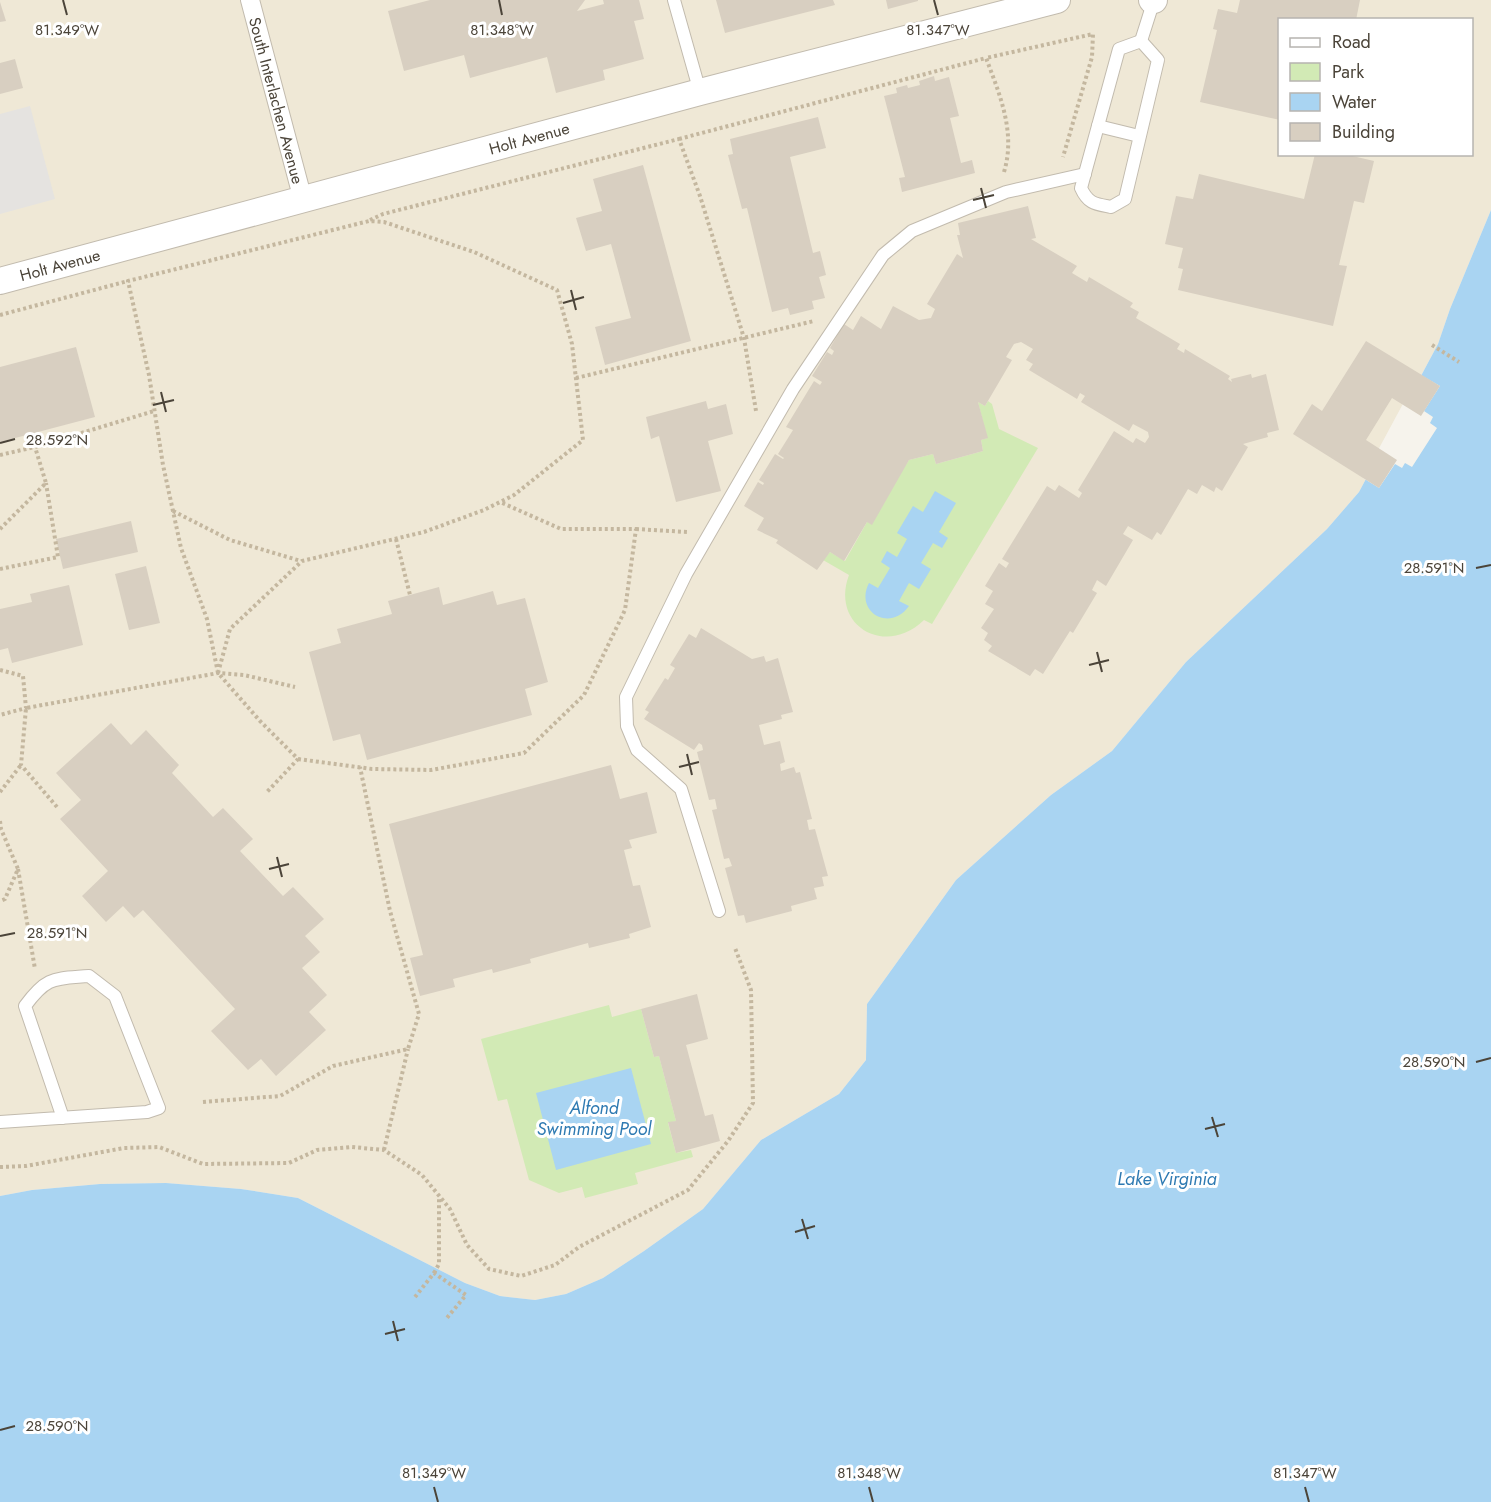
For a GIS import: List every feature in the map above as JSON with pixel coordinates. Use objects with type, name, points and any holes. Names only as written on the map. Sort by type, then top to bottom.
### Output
[{"type":"street","name":"South Interlachen Avenue","points":[[250,0],[303,200]]},
{"type":"street","name":"Holt Avenue","points":[[0,281],[700,92],[1057,0]]},
{"type":"lane","points":[[674,0],[700,92]]},
{"type":"lane","points":[[1141,40],[1158,60],[1125,199],[1112,207],[1096,204],[1085,198],[1081,188],[1119,50],[1141,40],[1153,0]]},
{"type":"lane","points":[[1098,126],[1139,136]]},
{"type":"lane","points":[[719,911],[681,789],[637,750],[627,726],[626,697],[686,574],[793,389],[883,255],[912,231],[1005,192],[1085,174]]},
{"type":"lane","points":[[0,1122],[63,1119],[147,1112],[159,1108],[115,996],[89,976],[53,979],[39,987],[25,1006],[63,1119]]},
{"type":"path","points":[[0,315],[369,221],[382,214],[986,58],[1093,34],[1092,57],[1064,154],[1052,181]]},
{"type":"path","points":[[986,58],[1005,110],[1009,156],[996,197]]},
{"type":"path","points":[[679,138],[700,196],[744,339],[757,416]]},
{"type":"path","points":[[173,511],[230,540],[302,561],[424,532],[484,510],[514,495],[583,440],[572,344],[556,290],[474,252],[384,222],[369,221]]},
{"type":"path","points":[[128,281],[181,548],[207,619],[218,673],[260,721],[298,759],[360,767],[431,770],[524,753],[584,695],[625,610],[636,528]]},
{"type":"path","points":[[576,378],[844,314]]},
{"type":"path","points":[[1432,345],[1459,362]]},
{"type":"path","points":[[0,455],[35,447],[154,411]]},
{"type":"path","points":[[0,569],[58,557],[46,483],[35,447]]},
{"type":"path","points":[[0,529],[46,483]]},
{"type":"path","points":[[499,502],[561,530],[636,528],[697,532]]},
{"type":"path","points":[[396,539],[410,595]]},
{"type":"path","points":[[218,673],[230,629],[302,561]]},
{"type":"path","points":[[0,670],[23,676],[26,708],[21,765],[0,792]]},
{"type":"path","points":[[0,715],[26,708],[218,673],[244,675],[296,687]]},
{"type":"path","points":[[267,792],[298,759]]},
{"type":"path","points":[[21,765],[57,807]]},
{"type":"path","points":[[360,767],[390,911],[419,1014],[408,1049],[384,1150]]},
{"type":"path","points":[[0,821],[1,829],[18,869],[36,979]]},
{"type":"path","points":[[0,901],[5,899],[18,869]]},
{"type":"path","points":[[0,1167],[26,1166],[124,1148],[159,1148],[203,1164],[289,1163],[317,1150],[352,1147],[384,1150],[422,1175],[450,1209],[467,1245],[489,1269],[521,1276],[555,1265],[579,1247],[688,1190],[728,1141],[753,1103],[751,990],[735,948]]},
{"type":"path","points":[[203,1102],[280,1096],[333,1066],[408,1049]]},
{"type":"path","points":[[415,1297],[439,1264],[439,1196]]},
{"type":"path","points":[[434,1273],[466,1295],[446,1319]]},
{"type":"shaded area","points":[[0,0],[1491,0],[1491,210],[1438,344],[1359,492],[1327,529],[1186,662],[1112,751],[1051,795],[956,880],[867,1004],[866,1060],[839,1094],[761,1140],[703,1209],[603,1278],[566,1294],[535,1300],[500,1296],[465,1283],[298,1198],[241,1189],[166,1183],[100,1184],[32,1190],[0,1196]]},
{"type":"shaded area","points":[[30,106],[55,199],[0,214],[0,114]]},
{"type":"green space","points":[[988,401],[992,404],[999,429],[1038,448],[932,624],[924,620],[909,631],[893,636],[878,636],[865,630],[854,621],[847,608],[845,593],[849,575],[823,560],[830,552],[845,561],[867,522],[909,460],[933,454],[936,464],[983,451],[981,440],[987,438],[978,402],[985,406]]},
{"type":"green space","name":"Alfond Swimming Pool","points":[[609,1005],[612,1017],[641,1009],[654,1057],[659,1056],[676,1121],[668,1123],[676,1153],[691,1150],[693,1157],[635,1173],[638,1184],[585,1198],[582,1187],[559,1193],[529,1180],[507,1099],[498,1101],[481,1039]]},
{"type":"water","name":"Lake Virginia","points":[[1491,210],[1491,1502],[0,1502],[0,1196],[32,1190],[100,1184],[166,1183],[241,1189],[298,1198],[465,1283],[500,1296],[535,1300],[566,1294],[603,1278],[644,1251],[703,1209],[761,1140],[839,1094],[866,1060],[867,1004],[956,880],[1051,795],[1112,751],[1186,662],[1327,529],[1359,492],[1438,344]]},
{"type":"water","points":[[935,491],[956,503],[939,532],[948,538],[942,548],[933,543],[921,563],[931,569],[919,589],[909,583],[899,601],[909,606],[893,618],[876,616],[866,603],[869,583],[878,588],[890,568],[881,562],[887,551],[897,557],[907,539],[897,533],[913,506],[923,512]]},
{"type":"water","name":"Alfond Swimming Pool","points":[[631,1068],[651,1144],[556,1170],[536,1093]]},
{"type":"pier","points":[[1419,374],[1440,386],[1424,411],[1433,417],[1430,423],[1437,428],[1412,467],[1405,463],[1402,468],[1395,464],[1379,488],[1363,478]]},
{"type":"building","points":[[430,0],[585,0],[577,11],[604,4],[603,0],[639,0],[644,19],[634,21],[644,59],[603,70],[605,80],[556,93],[547,57],[470,78],[464,55],[404,71],[388,11]]},
{"type":"building","points":[[716,0],[833,0],[835,5],[725,33]]},
{"type":"building","points":[[886,0],[918,0],[918,1],[888,9]]},
{"type":"building","points":[[1240,0],[1360,0],[1356,18],[1278,18],[1278,120],[1200,102],[1217,30],[1213,29],[1218,9],[1237,13]]},
{"type":"building","points":[[0,2],[6,21],[0,22]]},
{"type":"building","points":[[15,59],[23,88],[0,94],[0,63]]},
{"type":"building","points":[[934,76],[935,81],[949,77],[959,116],[950,118],[961,163],[972,160],[975,173],[902,192],[899,178],[905,177],[884,96],[897,93],[896,88],[920,85],[919,81]]},
{"type":"building","points":[[818,117],[826,148],[790,157],[813,253],[820,251],[826,275],[819,277],[825,298],[812,301],[814,309],[790,315],[788,308],[772,312],[747,208],[742,209],[728,155],[733,154],[730,139]]},
{"type":"building","points":[[1315,156],[1353,156],[1374,161],[1364,203],[1354,201],[1339,265],[1347,266],[1333,326],[1178,290],[1183,269],[1178,268],[1183,248],[1165,244],[1176,196],[1193,199],[1199,174],[1304,199]]},
{"type":"building","points":[[643,165],[691,341],[605,365],[595,327],[631,318],[611,244],[586,251],[576,218],[602,211],[593,179]]},
{"type":"building","points":[[1028,206],[1036,238],[1031,239],[1077,266],[1072,273],[1087,282],[1089,277],[1133,303],[1130,307],[1139,312],[1136,318],[1180,344],[1177,349],[1184,353],[1185,349],[1230,376],[1228,379],[1232,382],[1231,379],[1251,374],[1252,378],[1266,374],[1279,430],[1267,433],[1268,437],[1243,444],[1248,447],[1222,491],[1216,487],[1214,492],[1202,485],[1197,494],[1188,489],[1161,535],[1157,532],[1152,540],[1128,526],[1123,534],[1133,540],[1106,586],[1097,580],[1092,590],[1097,593],[1073,633],[1070,631],[1043,674],[1035,669],[1030,676],[988,651],[992,646],[984,640],[988,633],[981,628],[994,609],[985,604],[993,591],[985,586],[999,563],[1006,568],[1009,563],[1002,559],[1047,486],[1055,491],[1059,485],[1079,498],[1082,493],[1078,490],[1114,431],[1133,443],[1136,438],[1145,443],[1149,437],[1148,432],[1133,424],[1129,431],[1081,402],[1085,396],[1080,393],[1077,399],[1029,370],[1033,364],[1026,360],[1033,349],[1021,342],[1014,344],[1006,357],[1012,360],[985,406],[978,402],[988,438],[981,440],[983,451],[936,464],[933,454],[909,460],[872,525],[867,522],[844,561],[830,552],[817,570],[776,543],[778,540],[757,530],[764,518],[744,506],[758,482],[763,485],[764,483],[759,480],[775,454],[784,458],[778,454],[793,430],[786,427],[814,381],[820,385],[822,382],[812,376],[827,352],[832,355],[834,351],[830,348],[844,324],[853,330],[861,316],[881,329],[893,306],[919,320],[931,318],[935,309],[927,304],[957,254],[963,258],[957,235],[960,235],[958,223]]},
{"type":"building","points":[[1366,341],[1440,386],[1421,416],[1392,398],[1366,440],[1397,460],[1379,488],[1293,434],[1312,404],[1322,411]]},
{"type":"building","points":[[76,347],[95,417],[0,442],[0,367]]},
{"type":"building","points":[[706,401],[708,409],[726,404],[733,434],[708,441],[721,491],[676,502],[659,436],[651,439],[646,417]]},
{"type":"building","points":[[131,521],[138,552],[63,569],[56,539]]},
{"type":"building","points":[[146,566],[160,623],[129,630],[115,574]]},
{"type":"building","points":[[69,585],[83,645],[12,663],[8,648],[0,650],[0,609],[32,602],[30,594]]},
{"type":"building","points":[[439,587],[443,605],[493,591],[497,605],[525,598],[548,682],[525,689],[532,715],[367,760],[360,734],[333,741],[309,652],[341,643],[337,629],[392,614],[388,601]]},
{"type":"building","points":[[701,628],[752,659],[764,656],[766,662],[778,658],[793,712],[781,715],[782,719],[759,725],[764,745],[780,741],[785,762],[780,764],[781,771],[794,767],[796,773],[800,772],[812,819],[807,820],[809,830],[815,829],[828,876],[822,877],[824,886],[814,888],[817,899],[791,906],[792,911],[746,923],[744,915],[738,916],[725,868],[732,866],[729,858],[724,859],[712,810],[717,809],[715,799],[709,800],[697,752],[703,750],[702,745],[699,743],[694,750],[644,719],[649,712],[645,710],[665,678],[668,680],[675,668],[670,665],[689,634],[696,638]]},
{"type":"building","points":[[111,723],[131,745],[146,730],[179,765],[172,773],[213,817],[223,808],[253,839],[240,851],[283,896],[293,887],[324,919],[305,936],[320,952],[302,968],[327,995],[309,1012],[326,1030],[276,1076],[261,1059],[248,1070],[211,1031],[235,1009],[143,910],[134,918],[123,906],[106,922],[82,896],[108,871],[60,819],[81,800],[56,773]]},
{"type":"building","points":[[611,765],[620,799],[647,792],[657,833],[629,840],[632,848],[624,850],[633,886],[640,885],[651,927],[629,934],[630,938],[589,948],[588,943],[530,959],[531,963],[493,973],[492,969],[453,979],[455,987],[420,996],[410,958],[423,955],[389,824]]},
{"type":"building","points":[[697,994],[708,1039],[686,1045],[705,1116],[713,1114],[720,1141],[676,1153],[668,1122],[676,1121],[659,1056],[654,1057],[641,1009]]}]
